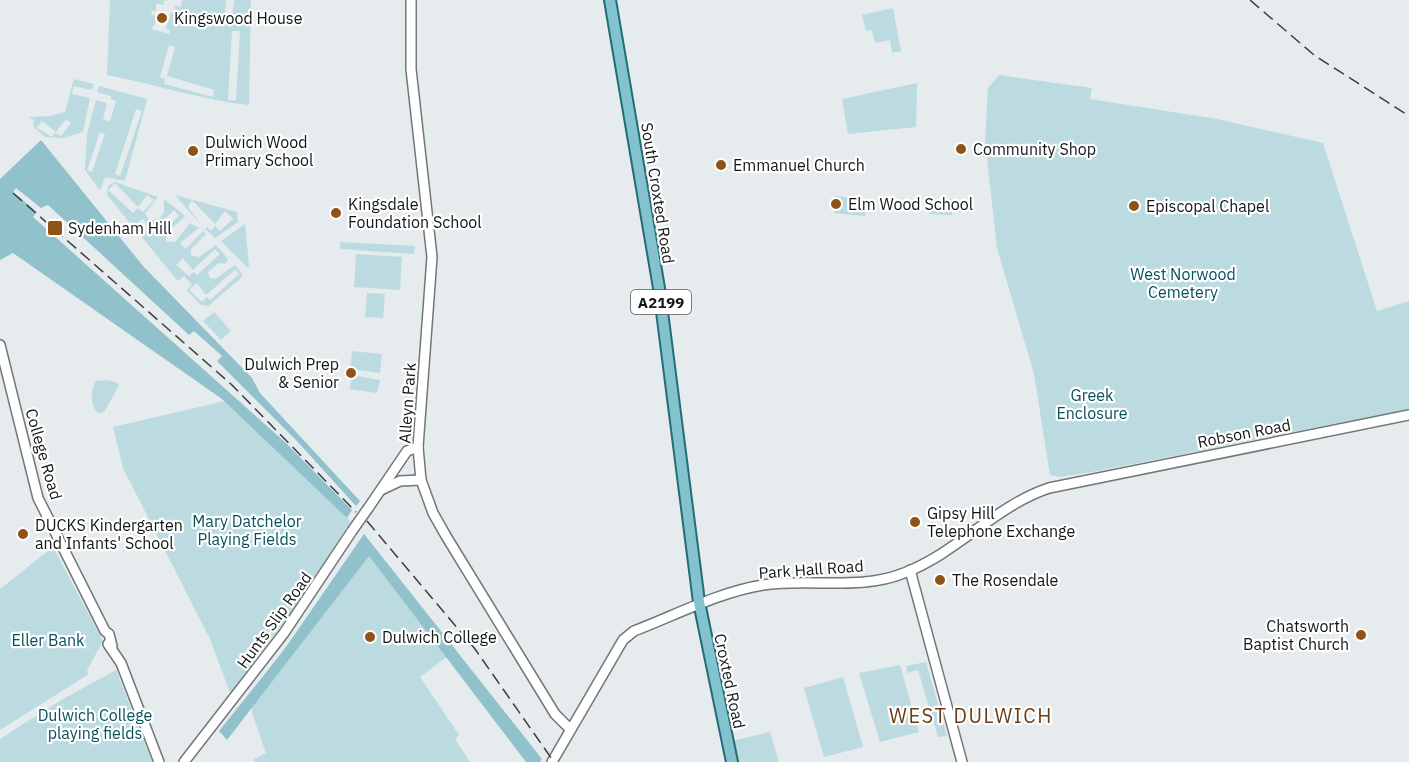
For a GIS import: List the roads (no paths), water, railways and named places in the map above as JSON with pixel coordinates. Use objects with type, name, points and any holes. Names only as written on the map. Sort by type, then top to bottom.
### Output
[{"type":"main road","name":"South Croxted Road","points":[[610,0],[659,288],[699,606]]},
{"type":"main road","name":"Croxted Road","points":[[699,606],[732,762]]},
{"type":"street","name":"Alleyn Park","points":[[411,0],[411,69],[432,257],[418,447],[421,480],[433,513],[460,559],[555,714],[570,729]]},
{"type":"street","name":"College Road","points":[[0,345],[38,498],[105,631],[109,634],[159,762]]},
{"type":"street","name":"Robson Road","points":[[1055,487],[1409,415]]},
{"type":"street","name":"Hunts Slip Road","points":[[184,762],[284,633],[407,451],[418,447]]},
{"type":"street","points":[[380,490],[400,481],[421,480]]},
{"type":"street","name":"Park Hall Road","points":[[570,729],[627,635],[699,606],[764,585],[861,582],[910,570],[947,551],[1028,495],[1055,487]]},
{"type":"street","points":[[910,570],[962,762]]},
{"type":"street","points":[[552,762],[570,729]]},
{"type":"railway","points":[[1250,0],[1314,55],[1409,116]]},
{"type":"railway","points":[[13,193],[232,385],[356,512]]},
{"type":"railway","points":[[367,521],[475,649],[554,762]]},
{"type":"place","name":"Kingswood House","points":[[162,18]]},
{"type":"place","name":"Community Shop","points":[[961,149]]},
{"type":"place","name":"Dulwich Wood Primary School","points":[[193,151]]},
{"type":"place","name":"Emmanuel Church","points":[[721,165]]},
{"type":"place","name":"Elm Wood School","points":[[836,204]]},
{"type":"place","name":"Episcopal Chapel","points":[[1134,206]]},
{"type":"place","name":"Kingsdale Foundation School","points":[[336,213]]},
{"type":"place","name":"Sydenham Hill","points":[[55,228]]},
{"type":"place","name":"Dulwich Prep & Senior","points":[[351,373]]},
{"type":"place","name":"Gipsy Hill Telephone Exchange","points":[[915,522]]},
{"type":"place","name":"DUCKS Kindergarten and Infants' School","points":[[23,534]]},
{"type":"place","name":"The Rosendale","points":[[940,580]]},
{"type":"place","name":"Chatsworth Baptist Church","points":[[1361,635]]},
{"type":"place","name":"Dulwich College","points":[[370,637]]},
{"type":"district","name":"WEST DULWICH","points":[[971,715]]},
{"type":"park label","name":"West Norwood Cemetery","points":[[1183,283]]},
{"type":"park label","name":"Greek Enclosure","points":[[1092,404]]},
{"type":"park label","name":"Mary Datchelor Playing Fields","points":[[247,530]]},
{"type":"park label","name":"Eller Bank","points":[[48,640]]},
{"type":"park label","name":"Dulwich College playing fields","points":[[95,724]]}]
